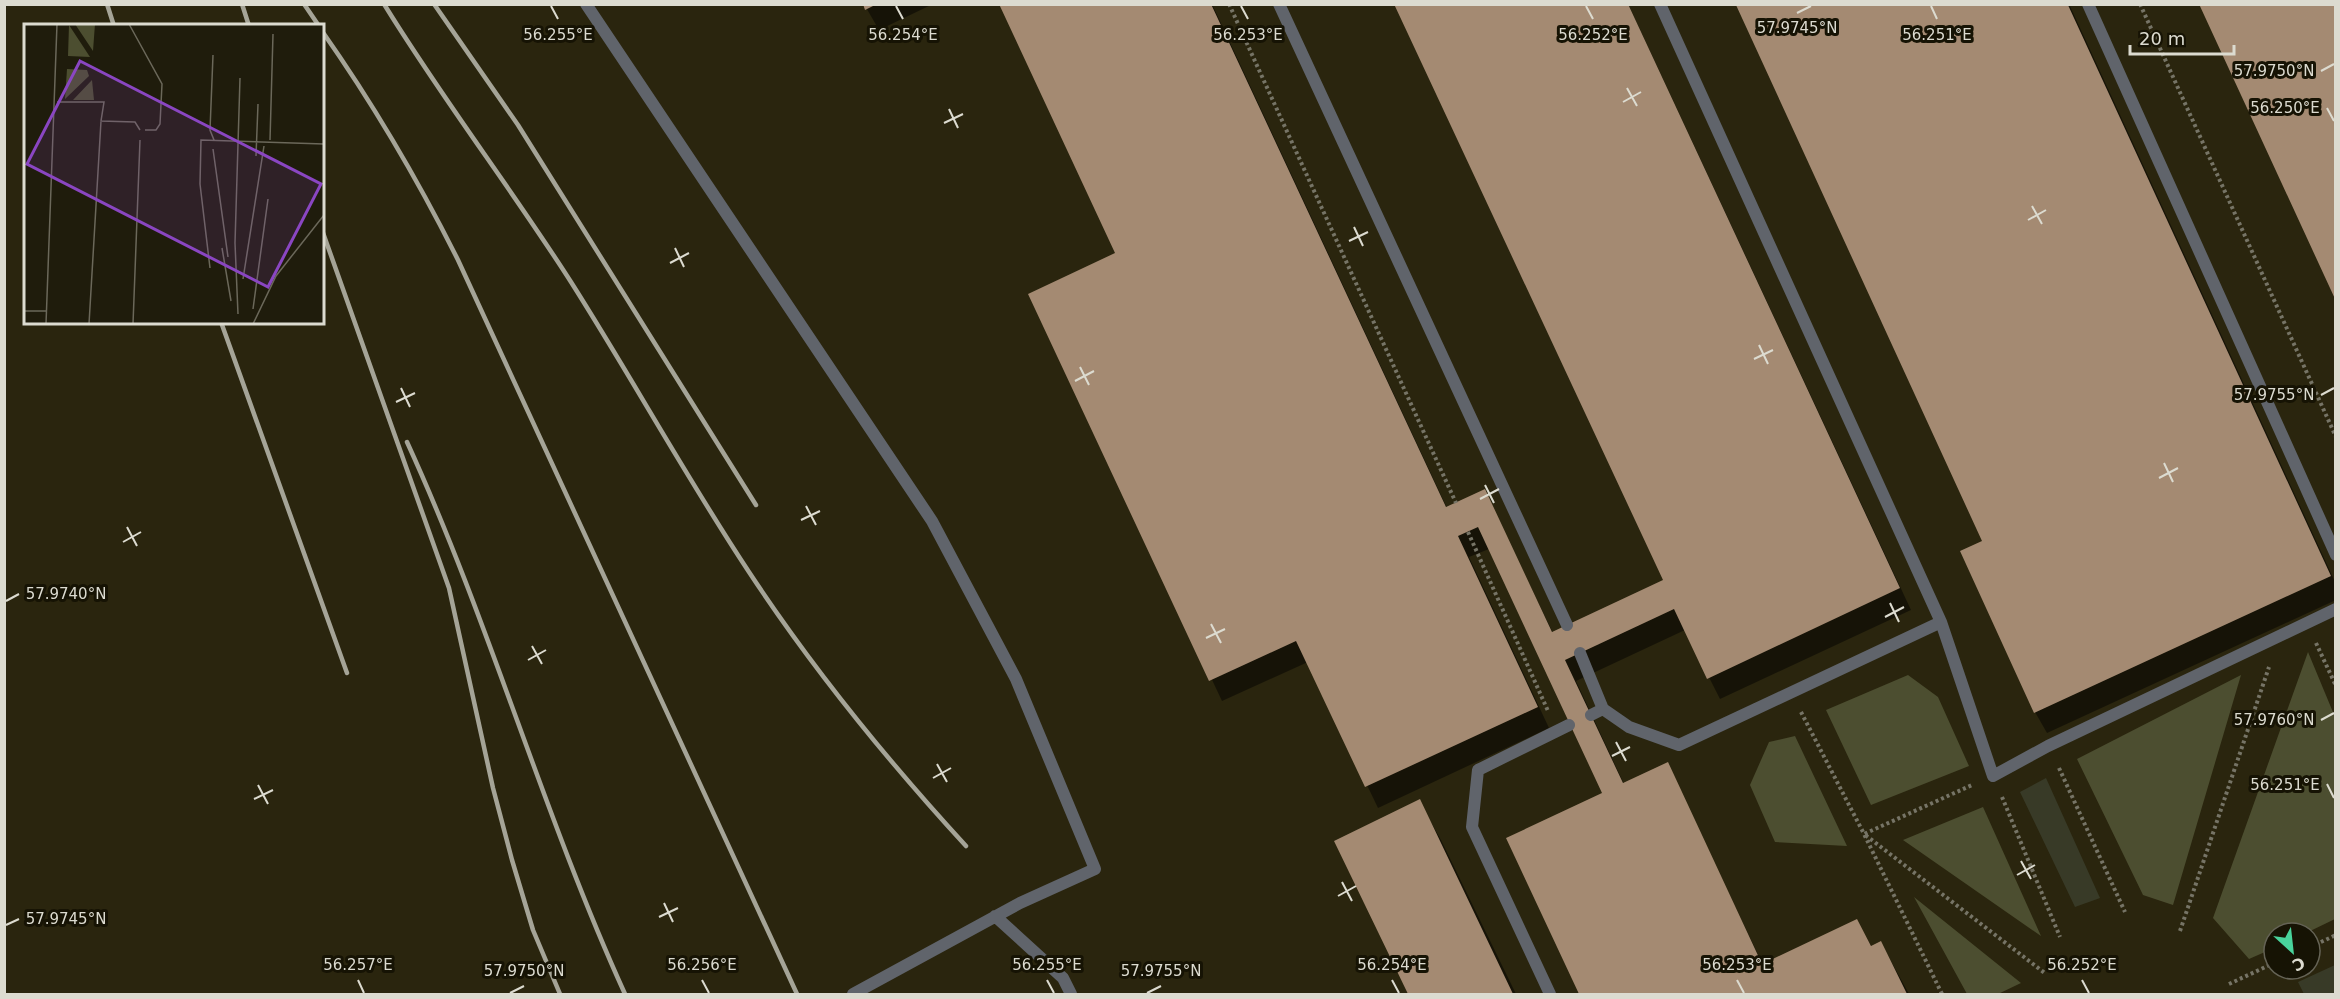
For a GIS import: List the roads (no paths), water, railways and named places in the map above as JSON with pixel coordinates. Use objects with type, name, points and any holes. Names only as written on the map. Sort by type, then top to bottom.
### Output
[{"type":"lane","points":[[586,4],[932,521],[1016,679],[1095,869],[995,916],[853,994]]},
{"type":"lane","points":[[1279,4],[1567,625]]},
{"type":"lane","points":[[1660,4],[1941,622],[1993,776],[2048,746],[2336,609]]},
{"type":"lane","points":[[2088,4],[2336,555]]},
{"type":"lane","points":[[1580,653],[1603,709],[1629,727],[1678,745],[1941,622]]},
{"type":"lane","points":[[1591,715],[1603,709]]},
{"type":"lane","points":[[1550,994],[1473,827],[1478,770],[1569,725]]},
{"type":"lane","points":[[995,916],[1063,978],[1071,994]]},
{"type":"railway","points":[[107,4],[113,24]]},
{"type":"railway","points":[[242,4],[248,24]]},
{"type":"railway","points":[[304,4],[318,24]]},
{"type":"railway","points":[[384,4],[571,282],[703,500],[773,608],[852,713],[966,846]]},
{"type":"railway","points":[[434,4],[518,125],[756,505]]},
{"type":"railway","points":[[324,34],[394,143],[458,260],[797,994]]},
{"type":"railway","points":[[324,236],[449,588],[493,788],[512,860],[533,930],[560,994]]},
{"type":"railway","points":[[222,324],[347,673]]},
{"type":"railway","points":[[407,442],[465,579],[568,857],[625,994]]}]
